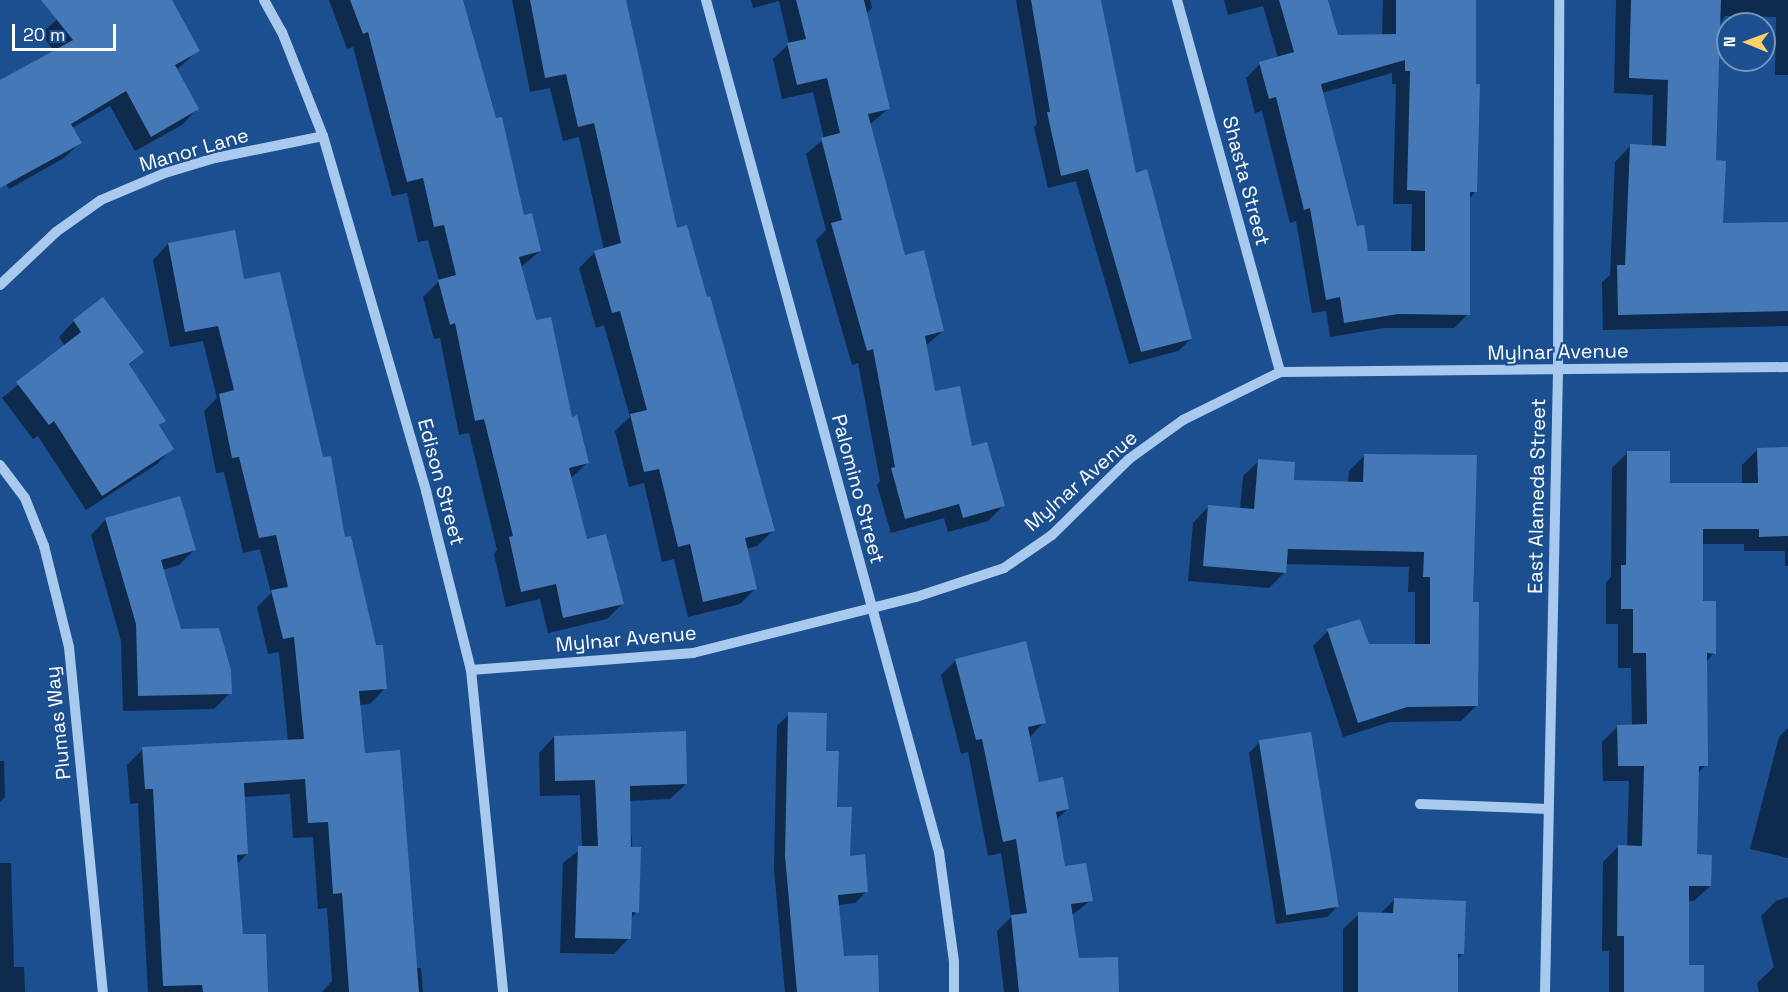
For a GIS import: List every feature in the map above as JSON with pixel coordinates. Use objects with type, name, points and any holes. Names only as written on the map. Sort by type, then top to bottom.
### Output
[{"type":"street","name":"Edison Street","points":[[264,0],[282,32],[323,136],[426,491],[471,670],[503,992]]},
{"type":"street","name":"Palomino Street","points":[[706,0],[939,852],[954,962],[954,992]]},
{"type":"street","name":"Shasta Street","points":[[1177,0],[1280,372]]},
{"type":"street","name":"East Alameda Street","points":[[1545,992],[1558,370],[1559,0]]},
{"type":"street","name":"Manor Lane","points":[[0,285],[56,232],[101,200],[165,173],[215,158],[323,136]]},
{"type":"street","name":"Mylnar Avenue","points":[[471,670],[693,653],[872,609],[1004,568],[1052,535],[1129,459],[1183,420],[1280,372],[1788,367]]},
{"type":"street","name":"Plumas Way","points":[[0,465],[24,498],[44,546],[69,647],[103,992]]},
{"type":"street","points":[[1420,804],[1548,808]]},
{"type":"building","points":[[41,0],[172,0],[200,51],[175,65],[199,109],[151,137],[126,91],[71,124],[82,143],[0,188],[0,80],[73,40]]},
{"type":"building","points":[[350,0],[463,0],[496,118],[502,117],[524,215],[532,213],[541,251],[519,257],[536,320],[551,317],[572,417],[577,415],[589,463],[569,468],[587,539],[606,534],[624,604],[563,618],[556,584],[521,592],[509,537],[513,536],[484,419],[475,421],[455,323],[450,325],[438,280],[456,275],[444,225],[434,227],[423,178],[407,182],[368,32],[363,34]]},
{"type":"building","points":[[530,0],[626,0],[677,228],[687,225],[707,297],[710,296],[775,531],[745,538],[757,589],[703,602],[690,544],[678,547],[659,469],[644,472],[630,414],[647,410],[620,311],[612,313],[594,251],[621,243],[594,123],[578,127],[566,74],[545,78]]},
{"type":"building","points":[[796,0],[864,0],[890,109],[868,114],[905,255],[924,250],[944,331],[925,336],[935,391],[960,386],[972,446],[987,442],[1005,506],[963,518],[959,504],[905,519],[891,468],[895,467],[873,349],[867,351],[831,223],[842,220],[821,138],[840,133],[827,78],[797,85],[787,43],[806,39]]},
{"type":"building","points":[[1031,0],[1101,0],[1136,173],[1147,169],[1192,339],[1141,352],[1088,169],[1061,176],[1047,112],[1050,112]]},
{"type":"building","points":[[1279,0],[1328,0],[1338,35],[1396,34],[1396,0],[1476,0],[1476,84],[1480,84],[1477,192],[1470,192],[1470,315],[1398,314],[1344,323],[1340,297],[1326,300],[1310,208],[1304,210],[1276,97],[1269,99],[1259,62],[1294,52]],"holes":[[[1405,60],[1405,71],[1410,71],[1407,190],[1425,191],[1425,251],[1368,251],[1364,225],[1357,226],[1321,84]]]},
{"type":"building","points":[[1631,0],[1721,0],[1721,12],[1716,12],[1716,72],[1719,72],[1716,160],[1726,161],[1723,223],[1788,222],[1788,311],[1618,315],[1617,265],[1625,265],[1630,144],[1666,146],[1668,80],[1629,78]]},
{"type":"building","points":[[235,230],[244,279],[280,272],[323,457],[331,456],[345,537],[351,536],[376,645],[383,645],[387,689],[359,691],[365,753],[400,750],[419,992],[349,992],[342,893],[333,894],[328,822],[308,823],[305,779],[244,783],[248,854],[237,855],[243,934],[266,934],[268,992],[203,992],[202,985],[163,986],[153,789],[145,789],[142,747],[304,739],[294,637],[283,639],[271,590],[288,587],[276,535],[259,538],[239,457],[232,458],[219,394],[234,390],[218,326],[185,332],[168,243]]},
{"type":"building","points":[[103,297],[144,352],[129,364],[166,421],[159,425],[174,449],[102,496],[54,421],[49,425],[16,382],[81,332],[73,320]]},
{"type":"building","points":[[1788,447],[1788,536],[1759,537],[1759,529],[1703,529],[1703,601],[1716,601],[1716,654],[1707,653],[1708,766],[1699,766],[1697,854],[1712,855],[1711,886],[1689,886],[1689,965],[1704,965],[1704,992],[1624,992],[1624,936],[1617,936],[1618,845],[1642,846],[1644,766],[1618,766],[1617,725],[1647,724],[1646,653],[1633,653],[1633,609],[1621,609],[1621,565],[1626,565],[1627,451],[1670,451],[1670,483],[1758,483],[1757,448]]},
{"type":"building","points":[[1364,454],[1477,455],[1473,602],[1479,602],[1478,706],[1407,707],[1358,723],[1327,629],[1360,619],[1369,644],[1430,644],[1430,577],[1423,577],[1424,552],[1288,549],[1286,573],[1203,566],[1208,505],[1254,509],[1258,459],[1295,462],[1294,480],[1363,482]]},
{"type":"building","points":[[180,496],[196,550],[161,560],[181,629],[219,628],[231,670],[232,694],[138,696],[136,624],[105,518]]},
{"type":"building","points":[[1026,641],[1046,723],[1028,727],[1039,782],[1063,777],[1069,809],[1056,812],[1065,866],[1086,863],[1093,901],[1071,904],[1079,958],[1118,957],[1119,992],[1019,992],[1011,915],[1027,913],[1016,839],[1003,842],[982,739],[976,740],[955,659]]},
{"type":"building","points":[[788,712],[827,713],[826,751],[839,751],[837,807],[852,807],[850,856],[865,854],[868,892],[838,895],[844,956],[878,955],[879,992],[797,992],[785,856]]},
{"type":"building","points":[[686,731],[687,784],[630,786],[631,847],[641,847],[639,913],[632,912],[631,939],[575,938],[578,846],[598,846],[595,780],[555,781],[554,736]]},
{"type":"building","points":[[1311,732],[1339,907],[1286,915],[1259,740]]},
{"type":"building","points":[[1394,898],[1466,901],[1464,954],[1458,954],[1458,992],[1358,992],[1358,912],[1393,913]]}]
